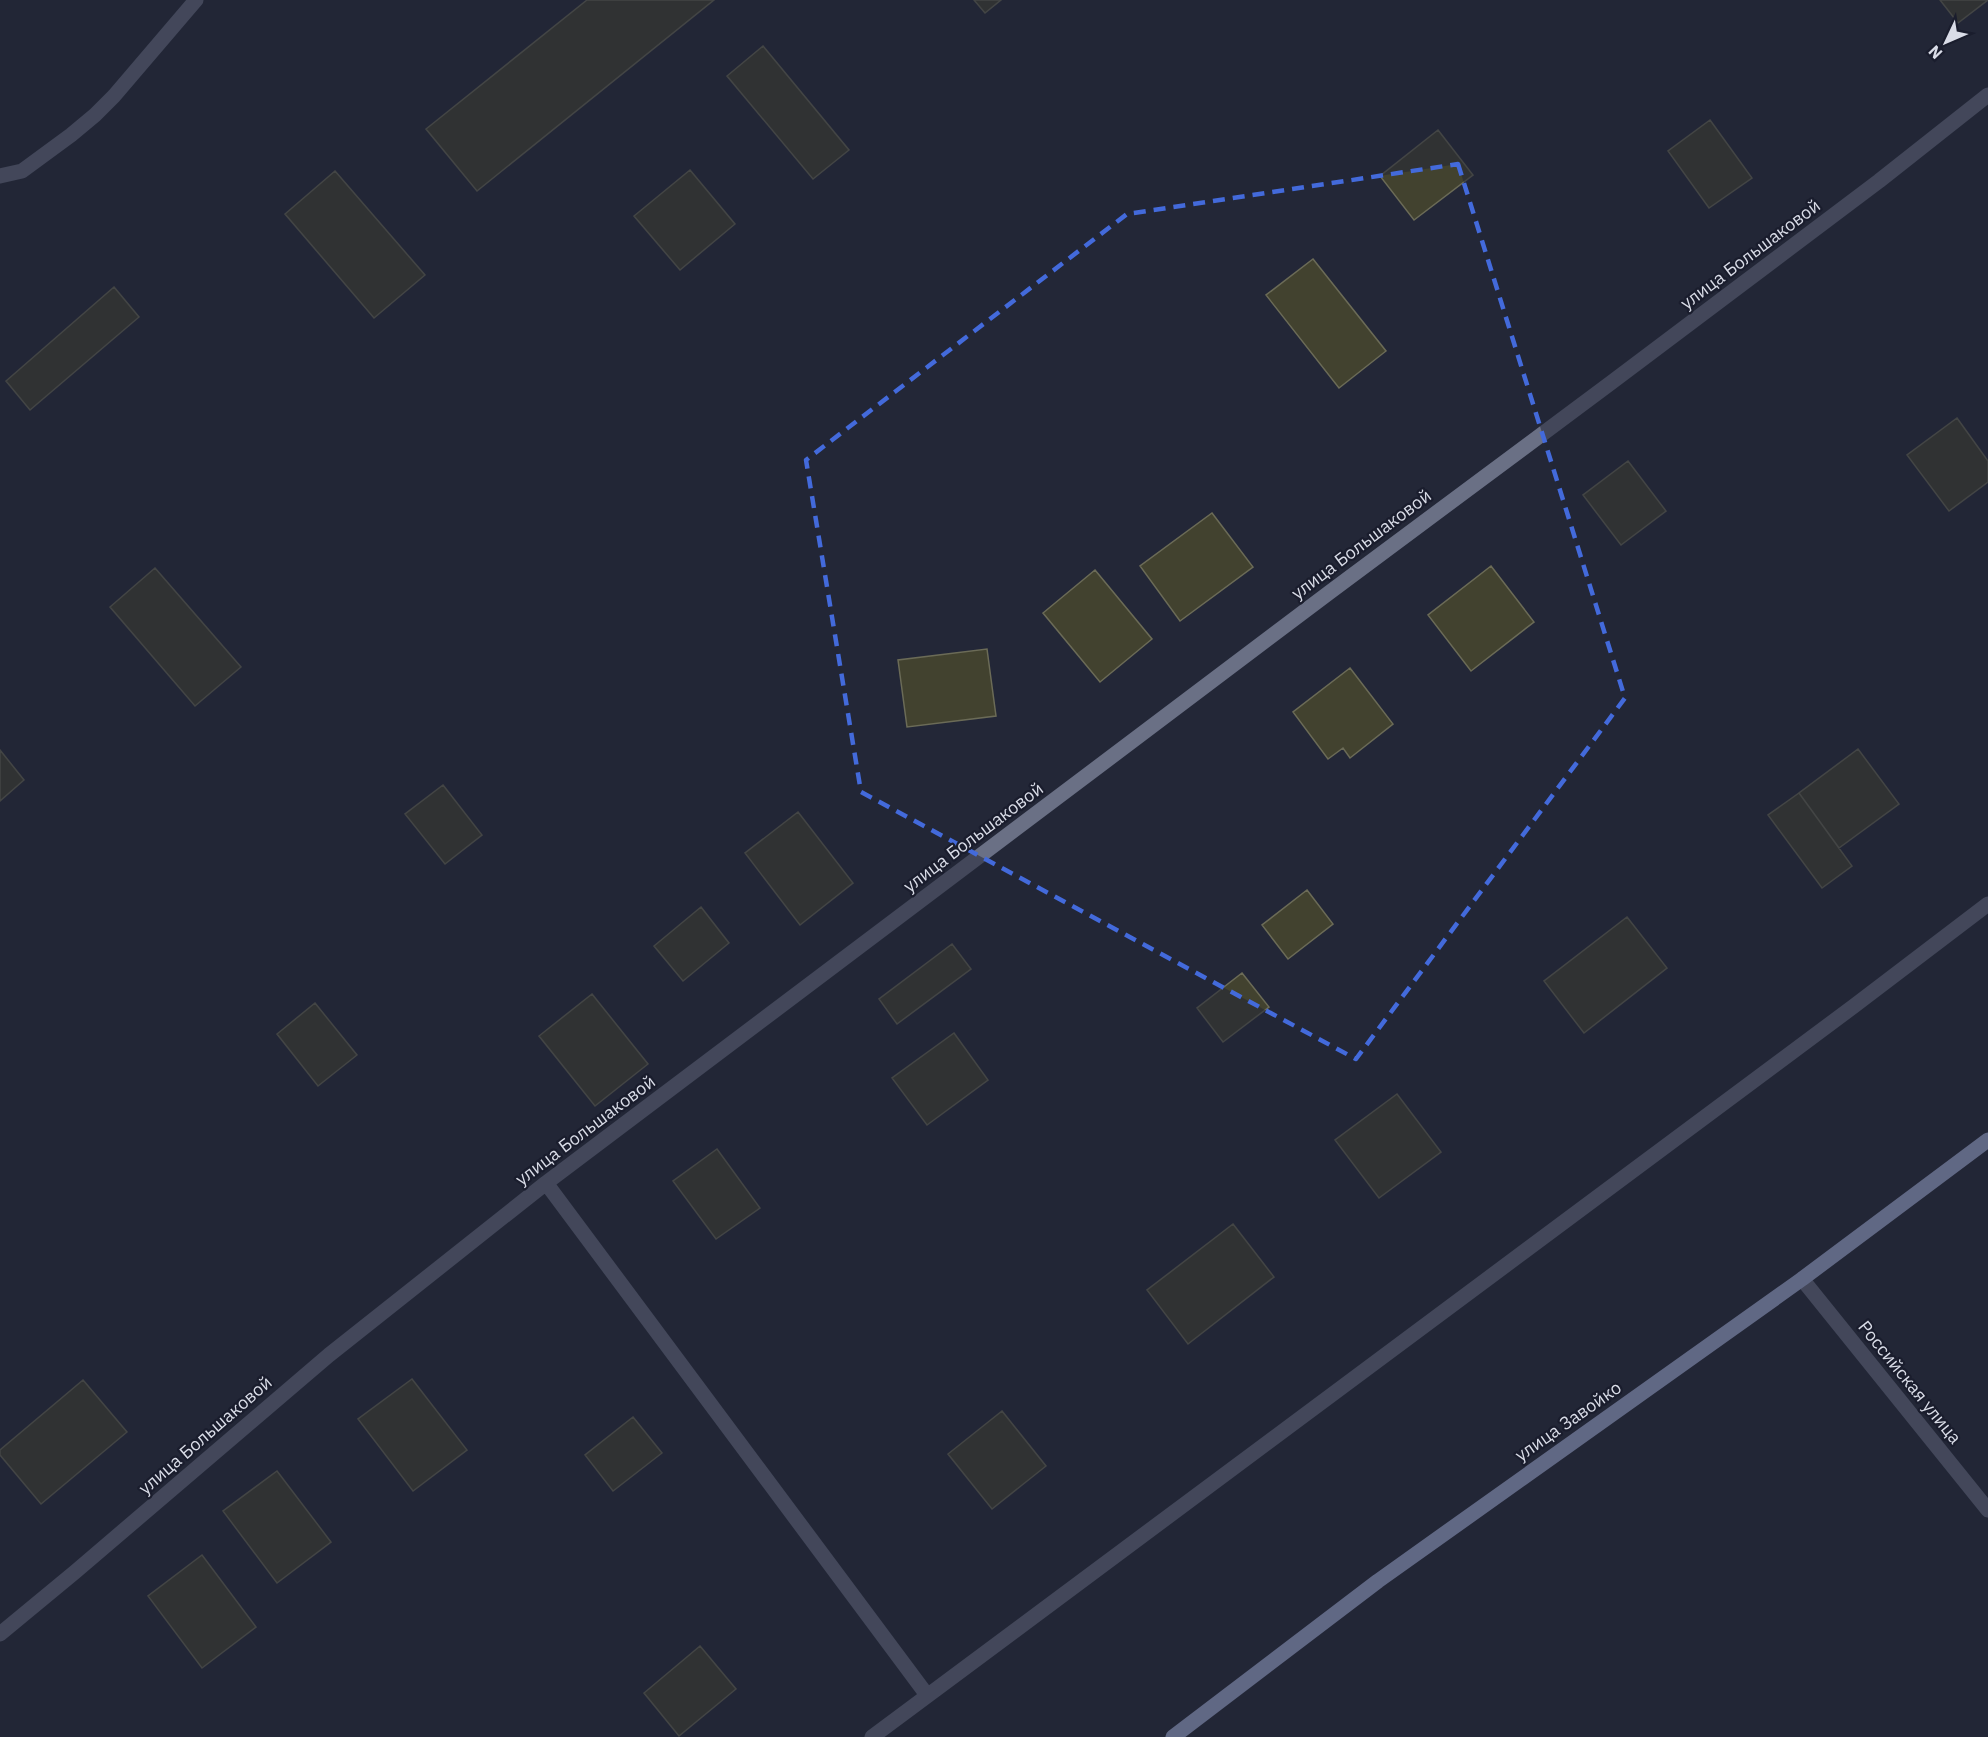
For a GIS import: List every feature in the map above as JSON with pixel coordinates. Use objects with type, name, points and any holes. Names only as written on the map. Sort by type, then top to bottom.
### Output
[{"type":"main road","name":"улица Завойко","points":[[1183,1734],[1377,1581],[1802,1279],[1988,1140]]},
{"type":"street","points":[[0,176],[22,171],[95,115],[196,0]]},
{"type":"street","name":"улица Большаковой","points":[[0,1634],[329,1355],[546,1183],[1631,368],[1988,95]]},
{"type":"street","points":[[872,1737],[1988,904]]},
{"type":"street","points":[[546,1183],[927,1695]]},
{"type":"street","name":"Российская улица","points":[[1802,1279],[1988,1510]]},
{"type":"highlighted area","points":[[1458,164],[1625,698],[1356,1059],[861,792],[806,460],[1127,214]]},
{"type":"building","points":[[587,0],[714,0],[477,191],[426,129]]},
{"type":"building","points":[[974,0],[1001,0],[985,13]]},
{"type":"building","points":[[1940,0],[1988,0],[1958,23]]},
{"type":"building","points":[[763,46],[849,150],[813,179],[727,76]]},
{"type":"building","points":[[1710,120],[1752,178],[1709,208],[1668,151]]},
{"type":"building","points":[[1438,130],[1473,175],[1414,220],[1380,176]]},
{"type":"building","points":[[690,170],[735,224],[680,270],[634,216]]},
{"type":"building","points":[[335,171],[425,275],[374,318],[285,214]]},
{"type":"building","points":[[1313,259],[1386,351],[1339,388],[1266,295]]},
{"type":"building","points":[[114,287],[139,317],[30,410],[6,381]]},
{"type":"building","points":[[1957,418],[1988,461],[1988,482],[1949,511],[1907,455]]},
{"type":"building","points":[[1628,461],[1666,511],[1621,545],[1583,495]]},
{"type":"building","points":[[1212,513],[1253,567],[1180,621],[1140,566]]},
{"type":"building","points":[[1491,566],[1534,622],[1471,671],[1428,615]]},
{"type":"building","points":[[155,568],[241,667],[195,706],[110,607]]},
{"type":"building","points":[[1095,570],[1152,639],[1100,682],[1043,613]]},
{"type":"building","points":[[987,649],[996,716],[907,727],[898,660]]},
{"type":"building","points":[[1350,668],[1393,724],[1350,758],[1343,748],[1328,759],[1293,712]]},
{"type":"building","points":[[1858,749],[1899,804],[1839,848],[1799,793]]},
{"type":"building","points":[[0,750],[24,780],[0,801]]},
{"type":"building","points":[[443,785],[482,835],[445,864],[405,814]]},
{"type":"building","points":[[1799,793],[1852,866],[1822,888],[1768,815]]},
{"type":"building","points":[[798,812],[853,883],[800,925],[745,853]]},
{"type":"building","points":[[1307,890],[1333,924],[1288,959],[1262,925]]},
{"type":"building","points":[[701,907],[729,943],[683,981],[654,946]]},
{"type":"building","points":[[1627,917],[1667,968],[1584,1033],[1544,981]]},
{"type":"building","points":[[952,944],[971,969],[897,1024],[879,999]]},
{"type":"building","points":[[1242,973],[1269,1007],[1223,1042],[1197,1008]]},
{"type":"building","points":[[592,994],[648,1064],[595,1106],[539,1036]]},
{"type":"building","points":[[315,1003],[357,1055],[318,1086],[277,1034]]},
{"type":"building","points":[[954,1033],[988,1080],[927,1125],[892,1078]]},
{"type":"building","points":[[1397,1094],[1441,1152],[1379,1198],[1335,1140]]},
{"type":"building","points":[[717,1149],[760,1208],[716,1239],[673,1181]]},
{"type":"building","points":[[1233,1224],[1274,1277],[1188,1344],[1147,1290]]},
{"type":"building","points":[[412,1379],[467,1450],[413,1491],[358,1419]]},
{"type":"building","points":[[83,1380],[127,1432],[41,1504],[0,1455],[0,1450]]},
{"type":"building","points":[[1002,1411],[1046,1466],[992,1509],[948,1454]]},
{"type":"building","points":[[633,1417],[662,1453],[613,1491],[585,1455]]},
{"type":"building","points":[[277,1471],[331,1542],[277,1583],[223,1511]]},
{"type":"building","points":[[202,1555],[256,1627],[202,1668],[148,1596]]},
{"type":"building","points":[[700,1646],[736,1689],[679,1736],[644,1693]]}]
